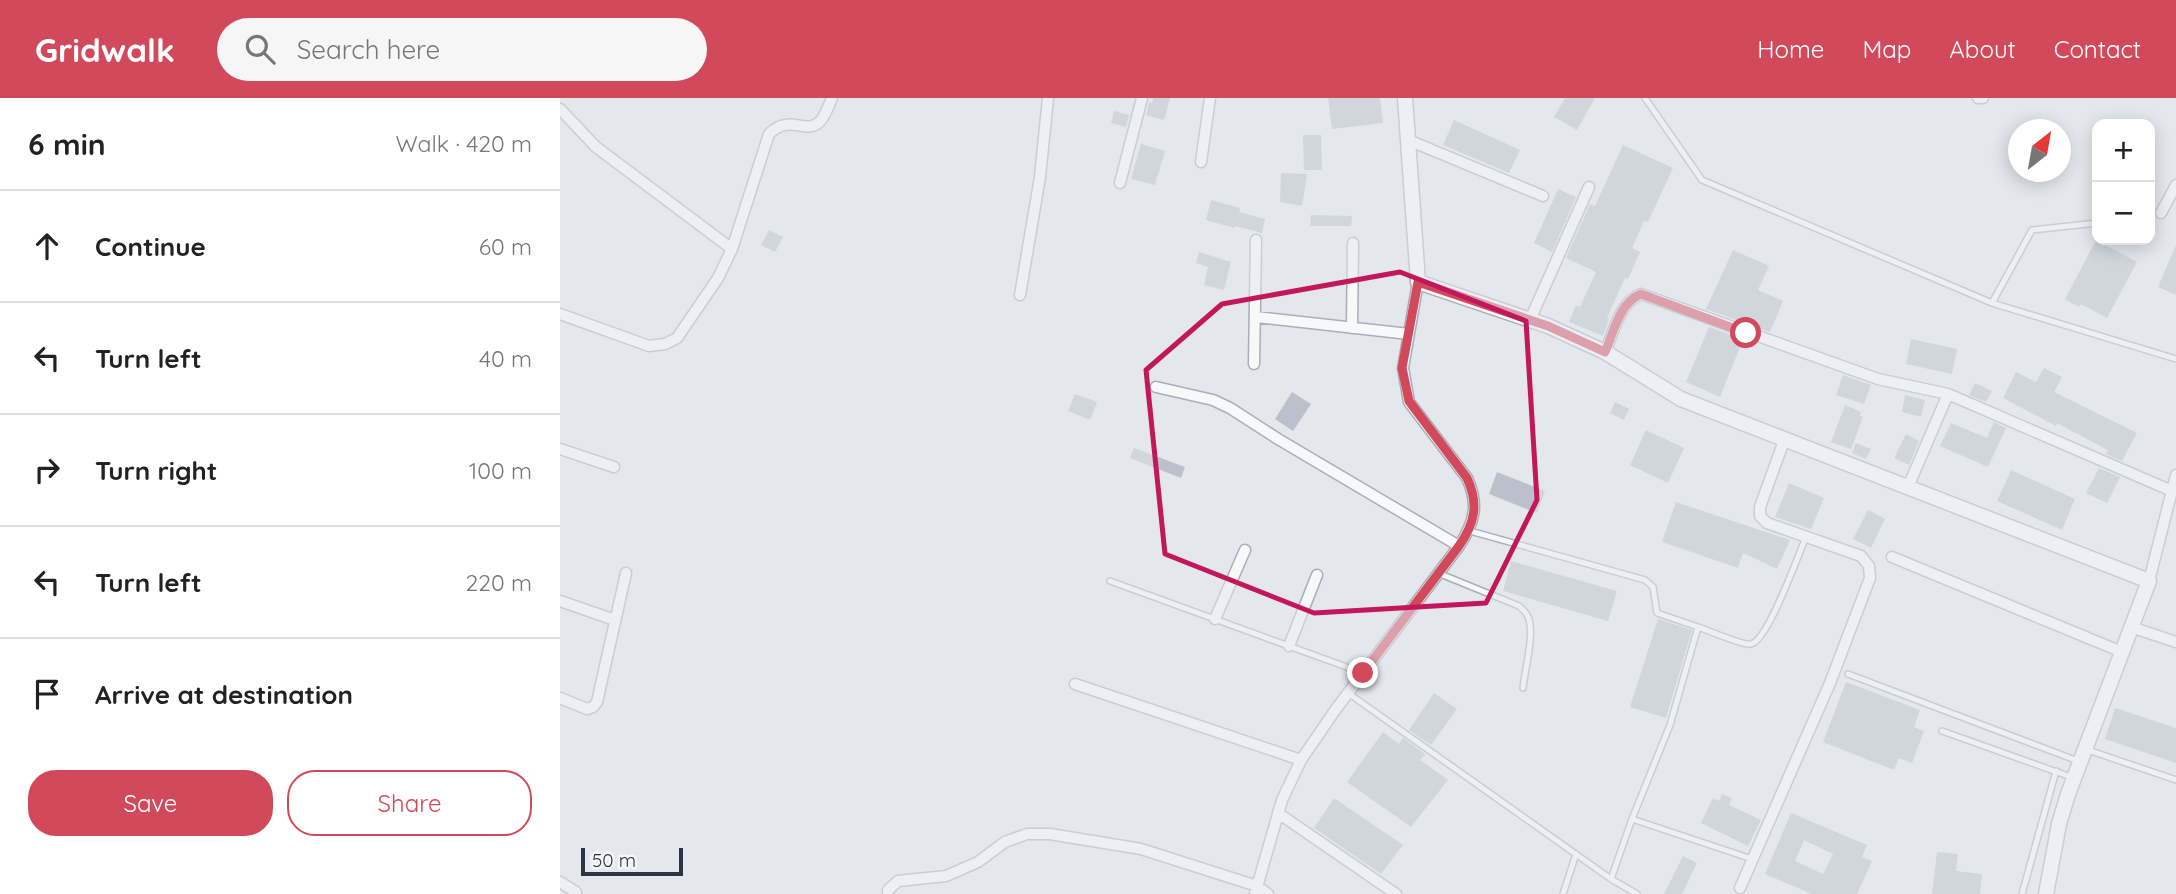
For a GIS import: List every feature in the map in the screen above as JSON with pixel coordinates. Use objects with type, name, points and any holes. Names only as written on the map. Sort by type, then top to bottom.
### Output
[{"type":"street","points":[[560,314],[649,346],[665,344],[677,338],[718,278],[732,248],[769,134],[777,127],[788,124],[807,127],[816,125],[822,119],[832,98]]},
{"type":"street","points":[[1020,295],[1040,177],[1048,98]]},
{"type":"street","points":[[1119,183],[1142,98]]},
{"type":"street","points":[[1201,162],[1210,98]]},
{"type":"street","points":[[1256,890],[1282,800],[1301,760],[1459,546],[1474,520],[1472,488],[1409,401],[1402,368],[1418,282],[1405,98]]},
{"type":"street","points":[[560,109],[596,147],[732,248]]},
{"type":"street","points":[[1408,140],[1543,196]]},
{"type":"street","points":[[2161,213],[2176,186]]},
{"type":"street","points":[[1530,320],[1590,187]]},
{"type":"street","points":[[1254,364],[1256,240]]},
{"type":"street","points":[[1352,328],[1353,243]]},
{"type":"street","points":[[1418,282],[1530,320],[1605,352],[1681,399],[2149,581]]},
{"type":"street","points":[[1605,352],[1624,307],[1631,298],[1641,294],[1878,379],[1948,394],[2172,491]]},
{"type":"street","points":[[1256,317],[1409,334]]},
{"type":"street","points":[[1156,387],[1213,400],[1230,408],[1459,546]]},
{"type":"street","points":[[1908,487],[1948,394]]},
{"type":"street","points":[[1740,888],[1829,683],[1870,578],[1869,566],[1861,556],[1767,523],[1760,516],[1760,508],[1785,438]]},
{"type":"street","points":[[560,449],[614,467]]},
{"type":"street","points":[[2046,894],[2059,824],[2149,581],[2176,475]]},
{"type":"street","points":[[1215,620],[1245,550]]},
{"type":"street","points":[[1892,557],[2122,652]]},
{"type":"street","points":[[560,698],[587,709],[597,702],[626,573]]},
{"type":"street","points":[[1289,646],[1317,575]]},
{"type":"street","points":[[560,601],[615,620]]},
{"type":"street","points":[[2131,627],[2176,642]]},
{"type":"street","points":[[1075,684],[1301,760]]},
{"type":"street","points":[[1278,813],[1396,894]]},
{"type":"street","points":[[888,894],[888,890],[898,881],[946,876],[978,862],[1005,842],[1027,834],[1050,834],[1141,849],[1268,894]]},
{"type":"street","points":[[560,883],[576,892]]},
{"type":"lane","points":[[1645,98],[1702,180],[1992,303],[2176,359]]},
{"type":"lane","points":[[1992,303],[2032,230],[2092,224]]},
{"type":"lane","points":[[1469,531],[1645,580],[1653,587],[1657,613],[1747,645],[1756,642],[1770,622],[1805,537]]},
{"type":"lane","points":[[1438,573],[1519,606],[1526,612],[1530,621],[1530,632],[1523,688]]},
{"type":"lane","points":[[1110,581],[1363,673]]},
{"type":"lane","points":[[1611,879],[1670,725],[1698,626]]},
{"type":"lane","points":[[1848,674],[2083,755],[2176,780]]},
{"type":"lane","points":[[1348,693],[1611,879],[1637,894]]},
{"type":"lane","points":[[1942,731],[2074,778]]},
{"type":"lane","points":[[2022,894],[2056,771]]},
{"type":"lane","points":[[1632,819],[1753,859]]},
{"type":"lane","points":[[1563,894],[1576,854]]},
{"type":"highlighted area","points":[[1400,272],[1526,321],[1537,500],[1486,603],[1314,613],[1165,554],[1146,370],[1222,304]]},
{"type":"building","points":[[1153,98],[1170,98],[1164,120],[1146,115],[1149,102],[1152,103]]},
{"type":"building","points":[[1328,98],[1380,98],[1383,123],[1332,129]]},
{"type":"building","points":[[1565,98],[1595,98],[1577,130],[1554,117]]},
{"type":"building","points":[[1114,111],[1129,115],[1126,127],[1111,123]]},
{"type":"building","points":[[1454,120],[1520,150],[1509,173],[1443,145]]},
{"type":"building","points":[[1303,135],[1321,135],[1322,170],[1304,170]]},
{"type":"building","points":[[1141,144],[1165,151],[1155,185],[1131,179]]},
{"type":"building","points":[[1623,145],[1673,168],[1648,222],[1644,221],[1632,248],[1640,252],[1607,318],[1609,319],[1603,336],[1569,322],[1576,305],[1580,307],[1596,272],[1566,258],[1590,204],[1595,206]]},
{"type":"building","points":[[1281,173],[1307,174],[1302,206],[1280,202]]},
{"type":"building","points":[[1558,189],[1576,197],[1552,252],[1534,243]]},
{"type":"building","points":[[1211,200],[1265,219],[1262,233],[1206,220]]},
{"type":"building","points":[[1311,215],[1352,216],[1351,226],[1310,226]]},
{"type":"building","points":[[769,230],[783,237],[775,252],[761,245]]},
{"type":"building","points":[[2093,245],[2105,245],[2137,262],[2107,318],[2065,299]]},
{"type":"building","points":[[2176,245],[2176,295],[2158,287]]},
{"type":"building","points":[[1733,250],[1769,266],[1758,290],[1783,301],[1770,332],[1706,309]]},
{"type":"building","points":[[1199,252],[1231,262],[1224,290],[1204,285],[1208,267],[1196,263]]},
{"type":"building","points":[[1709,327],[1743,339],[1720,397],[1686,382]]},
{"type":"building","points":[[1911,339],[1957,349],[1952,374],[1906,364]]},
{"type":"building","points":[[2044,368],[2062,377],[2054,392],[2137,433],[2122,461],[2106,454],[2108,450],[2057,423],[2056,426],[2003,398],[2016,372],[2036,382]]},
{"type":"building","points":[[1843,375],[1871,385],[1864,404],[1836,395]]},
{"type":"building","points":[[1975,383],[1992,391],[1986,402],[1969,395]]},
{"type":"building","points":[[1292,392],[1311,404],[1293,431],[1275,419]]},
{"type":"building","points":[[1075,394],[1097,402],[1090,420],[1068,411]]},
{"type":"building","points":[[1905,395],[1925,400],[1921,417],[1902,412]]},
{"type":"building","points":[[1615,402],[1629,409],[1624,420],[1610,413]]},
{"type":"building","points":[[1845,405],[1861,412],[1860,416],[1863,417],[1851,449],[1831,442]]},
{"type":"building","points":[[1994,422],[2006,428],[1988,467],[1940,446],[1951,423],[1987,438]]},
{"type":"building","points":[[1646,430],[1684,448],[1668,483],[1630,465]]},
{"type":"building","points":[[1906,434],[1919,441],[1909,465],[1894,458]]},
{"type":"building","points":[[1856,443],[1871,449],[1866,459],[1852,453]]},
{"type":"building","points":[[1134,448],[1185,467],[1181,478],[1130,458]]},
{"type":"building","points":[[2099,468],[2120,477],[2107,503],[2086,493]]},
{"type":"building","points":[[2011,470],[2075,499],[2062,530],[1997,501]]},
{"type":"building","points":[[1497,472],[1545,491],[1537,513],[1489,494]]},
{"type":"building","points":[[1789,483],[1824,498],[1811,529],[1775,517]]},
{"type":"building","points":[[1676,502],[1790,540],[1777,569],[1743,553],[1738,568],[1662,542]]},
{"type":"building","points":[[1868,510],[1885,519],[1871,548],[1853,539]]},
{"type":"building","points":[[1511,561],[1617,591],[1608,621],[1503,591]]},
{"type":"building","points":[[1658,619],[1692,630],[1666,718],[1630,707]]},
{"type":"building","points":[[1846,682],[1920,710],[1914,727],[1924,731],[1912,763],[1899,758],[1894,770],[1823,742]]},
{"type":"building","points":[[1434,693],[1457,709],[1431,745],[1409,730]]},
{"type":"building","points":[[2115,708],[2176,728],[2176,763],[2105,739]]},
{"type":"building","points":[[1383,732],[1399,744],[1403,738],[1425,754],[1420,760],[1448,780],[1411,827],[1347,782]]},
{"type":"building","points":[[1722,794],[1732,798],[1729,805],[1761,820],[1748,846],[1701,823],[1713,798],[1719,801]]},
{"type":"building","points":[[1334,798],[1403,845],[1381,874],[1314,828]]},
{"type":"building","points":[[1791,813],[1867,845],[1862,857],[1872,861],[1857,894],[1812,894],[1765,874]],"holes":[[[1804,840],[1833,854],[1823,874],[1795,861]]]},
{"type":"building","points":[[1937,852],[1958,854],[1956,871],[1982,874],[1980,894],[1932,894]]},
{"type":"building","points":[[1683,856],[1697,863],[1682,894],[1664,894]]},
{"type":"route","points":[[1363,673],[1459,546],[1474,520],[1472,488],[1467,478],[1409,401],[1402,368],[1418,282],[1548,326],[1605,352],[1624,307],[1631,298],[1641,294],[1746,333]]}]
